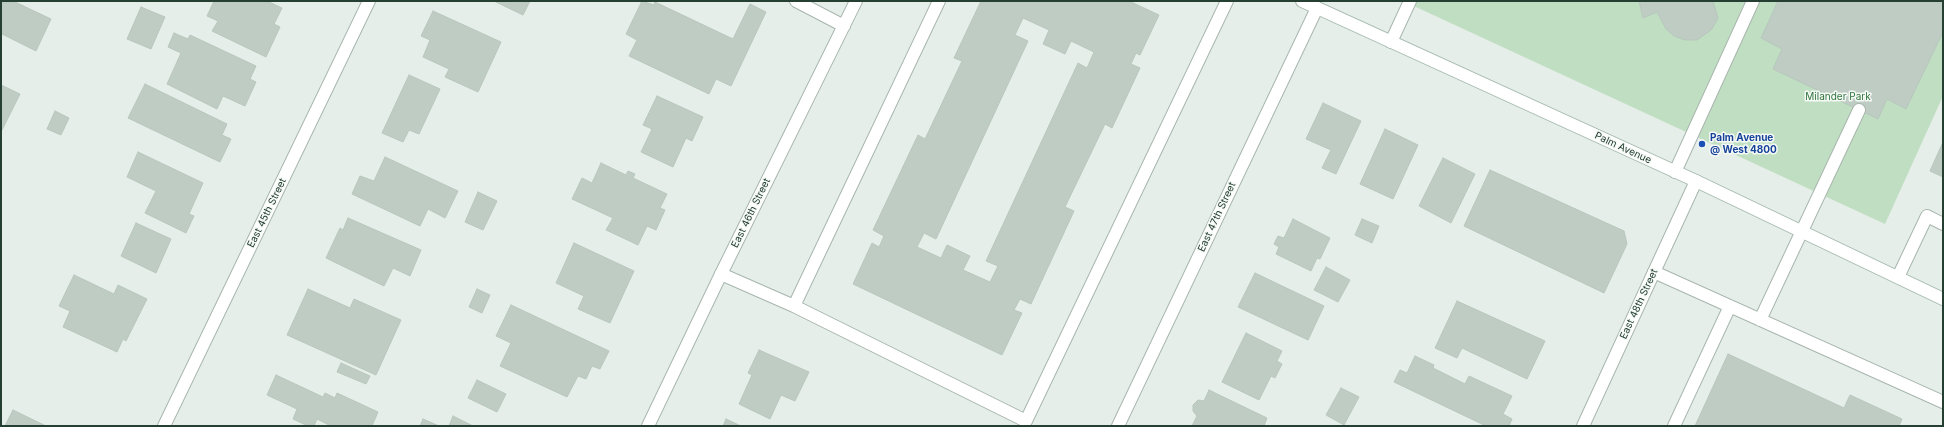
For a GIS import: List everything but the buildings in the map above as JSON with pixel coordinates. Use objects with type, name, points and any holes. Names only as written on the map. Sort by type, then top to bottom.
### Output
[{"type":"street","name":"East 45th Street","points":[[166,425],[370,1]]},
{"type":"street","points":[[796,1],[844,26]]},
{"type":"street","name":"East 46th Street","points":[[648,426],[721,274],[856,1]]},
{"type":"street","points":[[794,306],[939,1]]},
{"type":"street","points":[[721,274],[794,306],[1026,421],[1227,1]]},
{"type":"street","name":"Palm Avenue","points":[[1302,1],[1696,181],[1943,299]]},
{"type":"street","points":[[1391,42],[1410,1]]},
{"type":"street","points":[[1675,172],[1753,1]]},
{"type":"street","name":"East 47th Street","points":[[1118,426],[1317,8]]},
{"type":"street","points":[[1760,320],[1859,110]]},
{"type":"street","name":"East 48th Street","points":[[1583,426],[1696,181]]},
{"type":"street","points":[[1898,277],[1927,216],[1943,224]]},
{"type":"street","points":[[1654,272],[1943,402]]},
{"type":"street","points":[[1674,426],[1730,306]]},
{"type":"green space","name":"Milander Park","points":[[1403,1],[1943,1],[1943,96],[1885,224]]},
{"type":"place","name":"Palm Avenue @ West 4800","points":[[1702,144]]}]
